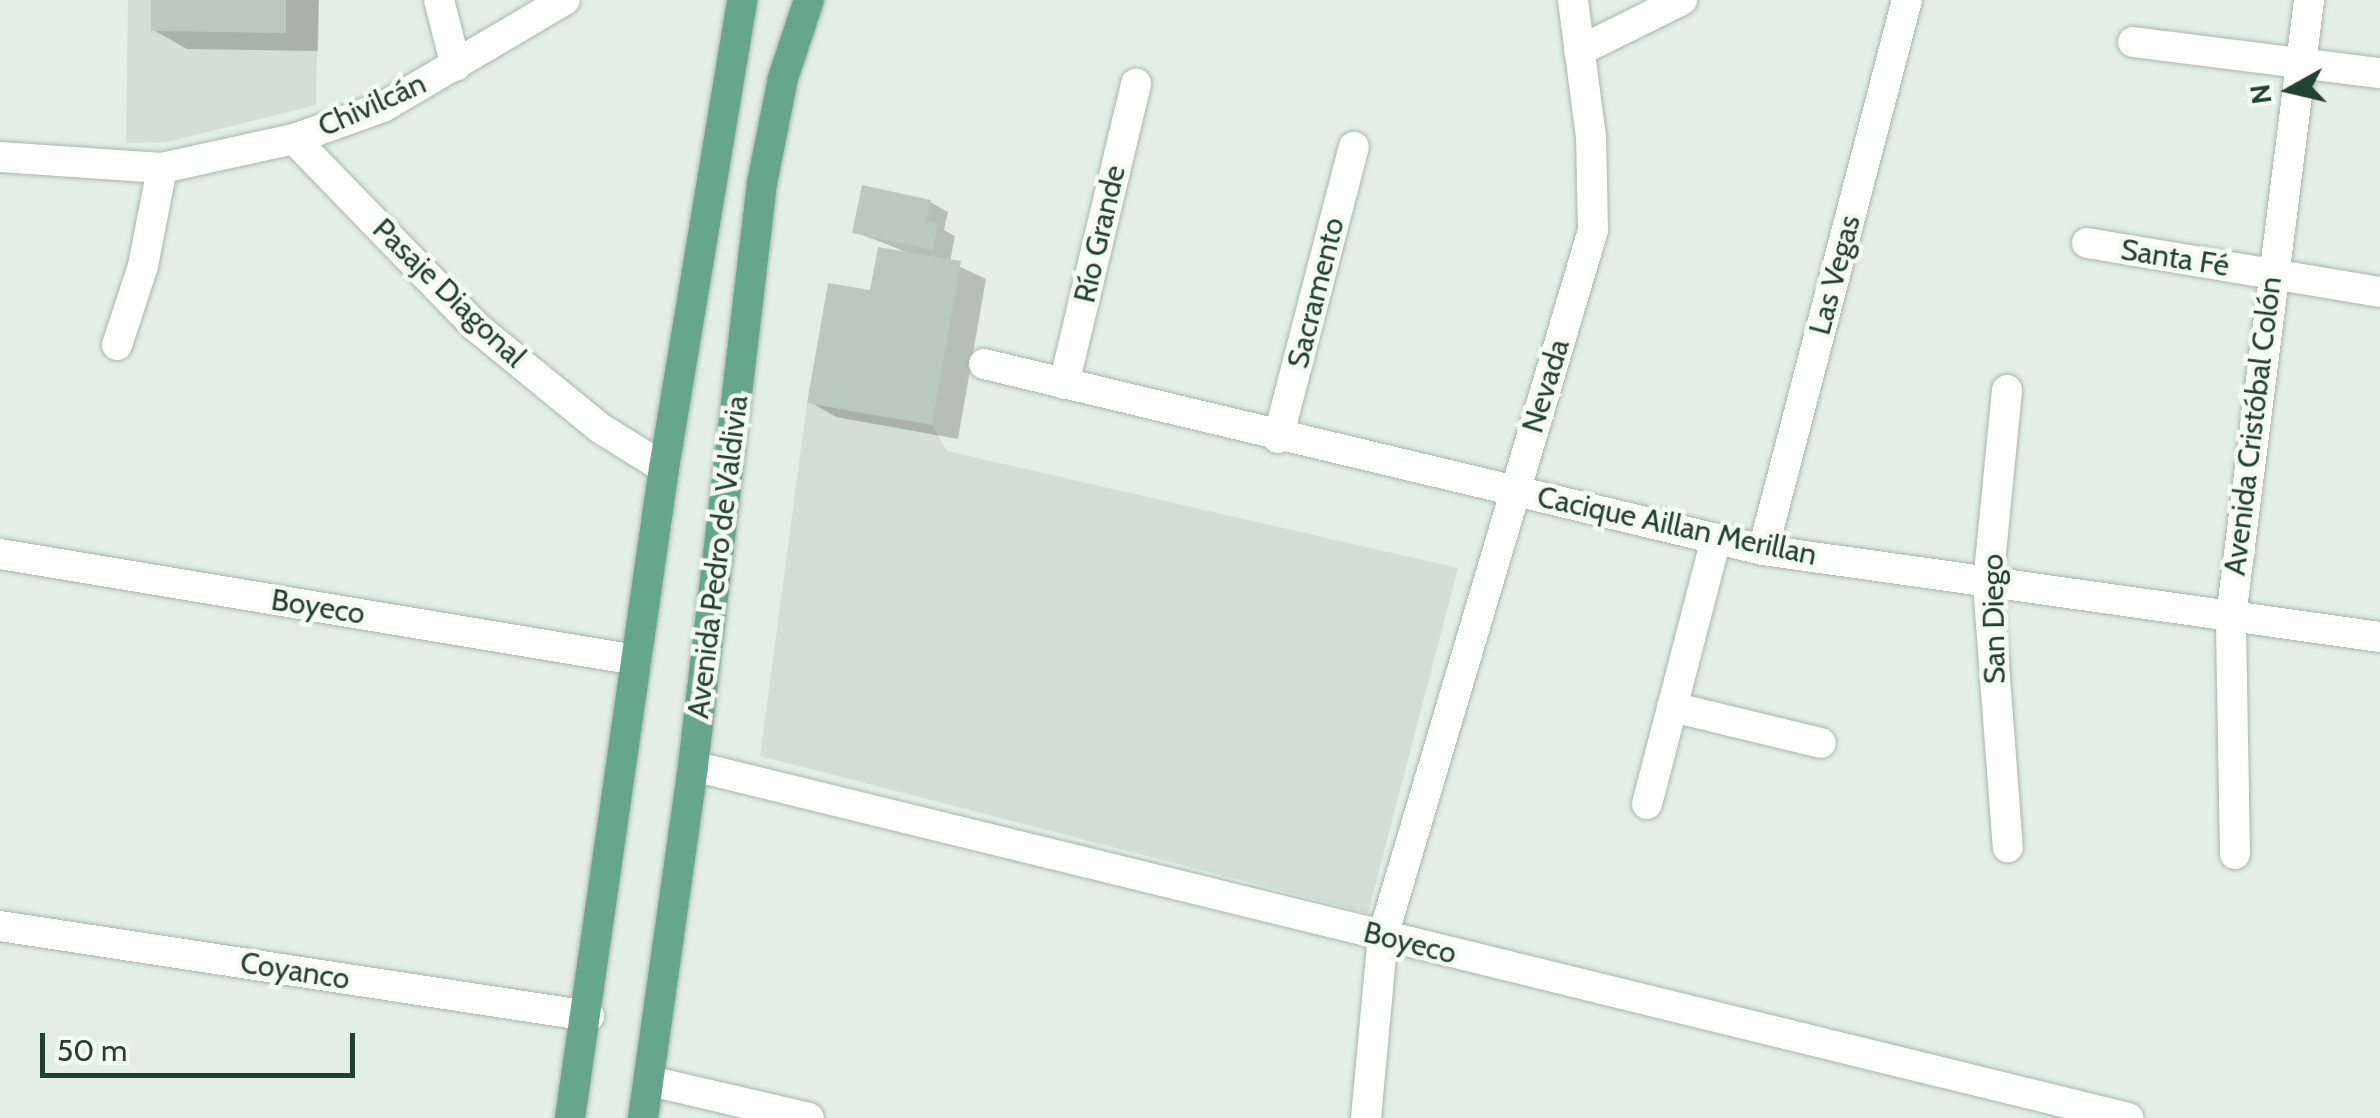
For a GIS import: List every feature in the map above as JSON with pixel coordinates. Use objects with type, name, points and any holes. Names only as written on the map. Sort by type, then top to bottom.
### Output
[{"type":"main road","name":"Avenida Pedro de Valdivia","points":[[570,1118],[589,1016],[664,468],[742,0]]},
{"type":"main road","name":"Avenida Pedro de Valdivia","points":[[643,1118],[693,766],[762,183],[809,0]]},
{"type":"street","points":[[439,0],[456,66]]},
{"type":"street","name":"Chivilcán","points":[[0,157],[162,168],[294,139],[383,107],[565,0]]},
{"type":"street","name":"Nevada","points":[[1366,1118],[1383,936],[1512,490],[1593,230],[1591,138],[1573,0]]},
{"type":"street","points":[[1579,51],[1682,0]]},
{"type":"street","name":"Las Vegas","points":[[1763,550],[1907,0]]},
{"type":"street","name":"Avenida Cristóbal Colón","points":[[2234,854],[2231,617],[2270,274],[2309,0]]},
{"type":"street","points":[[2133,42],[2380,73]]},
{"type":"street","name":"Río Grande","points":[[1064,384],[1136,84]]},
{"type":"street","name":"Pasaje Diagonal","points":[[294,139],[476,326],[600,428],[664,468]]},
{"type":"street","name":"Sacramento","points":[[1278,438],[1354,147]]},
{"type":"street","points":[[117,345],[143,266],[162,168]]},
{"type":"street","name":"Santa Fé","points":[[2088,243],[2380,292]]},
{"type":"street","name":"Cacique Aillan Merillan","points":[[984,364],[1278,438],[1763,550],[2380,637]]},
{"type":"street","name":"San Diego","points":[[2008,390],[1988,584],[2008,847]]},
{"type":"street","points":[[1647,804],[1716,539]]},
{"type":"street","name":"Boyeco","points":[[0,554],[636,660]]},
{"type":"street","points":[[1672,708],[1821,743]]},
{"type":"street","name":"Boyeco","points":[[693,766],[1383,936],[2025,1106],[2128,1118]]},
{"type":"street","name":"Coyanco","points":[[0,926],[589,1016]]},
{"type":"street","points":[[650,1081],[809,1118]]},
{"type":"shaded area","points":[[128,0],[318,0],[316,105],[167,142],[126,143]]},
{"type":"shaded area","points":[[807,403],[932,425],[947,451],[1458,568],[1368,913],[760,756]]},
{"type":"building","points":[[151,0],[286,0],[286,33],[151,31]]},
{"type":"building","points":[[862,185],[931,200],[926,221],[938,224],[933,250],[852,233]]},
{"type":"building","points":[[878,247],[961,261],[932,425],[807,403],[828,283],[870,290]]}]
